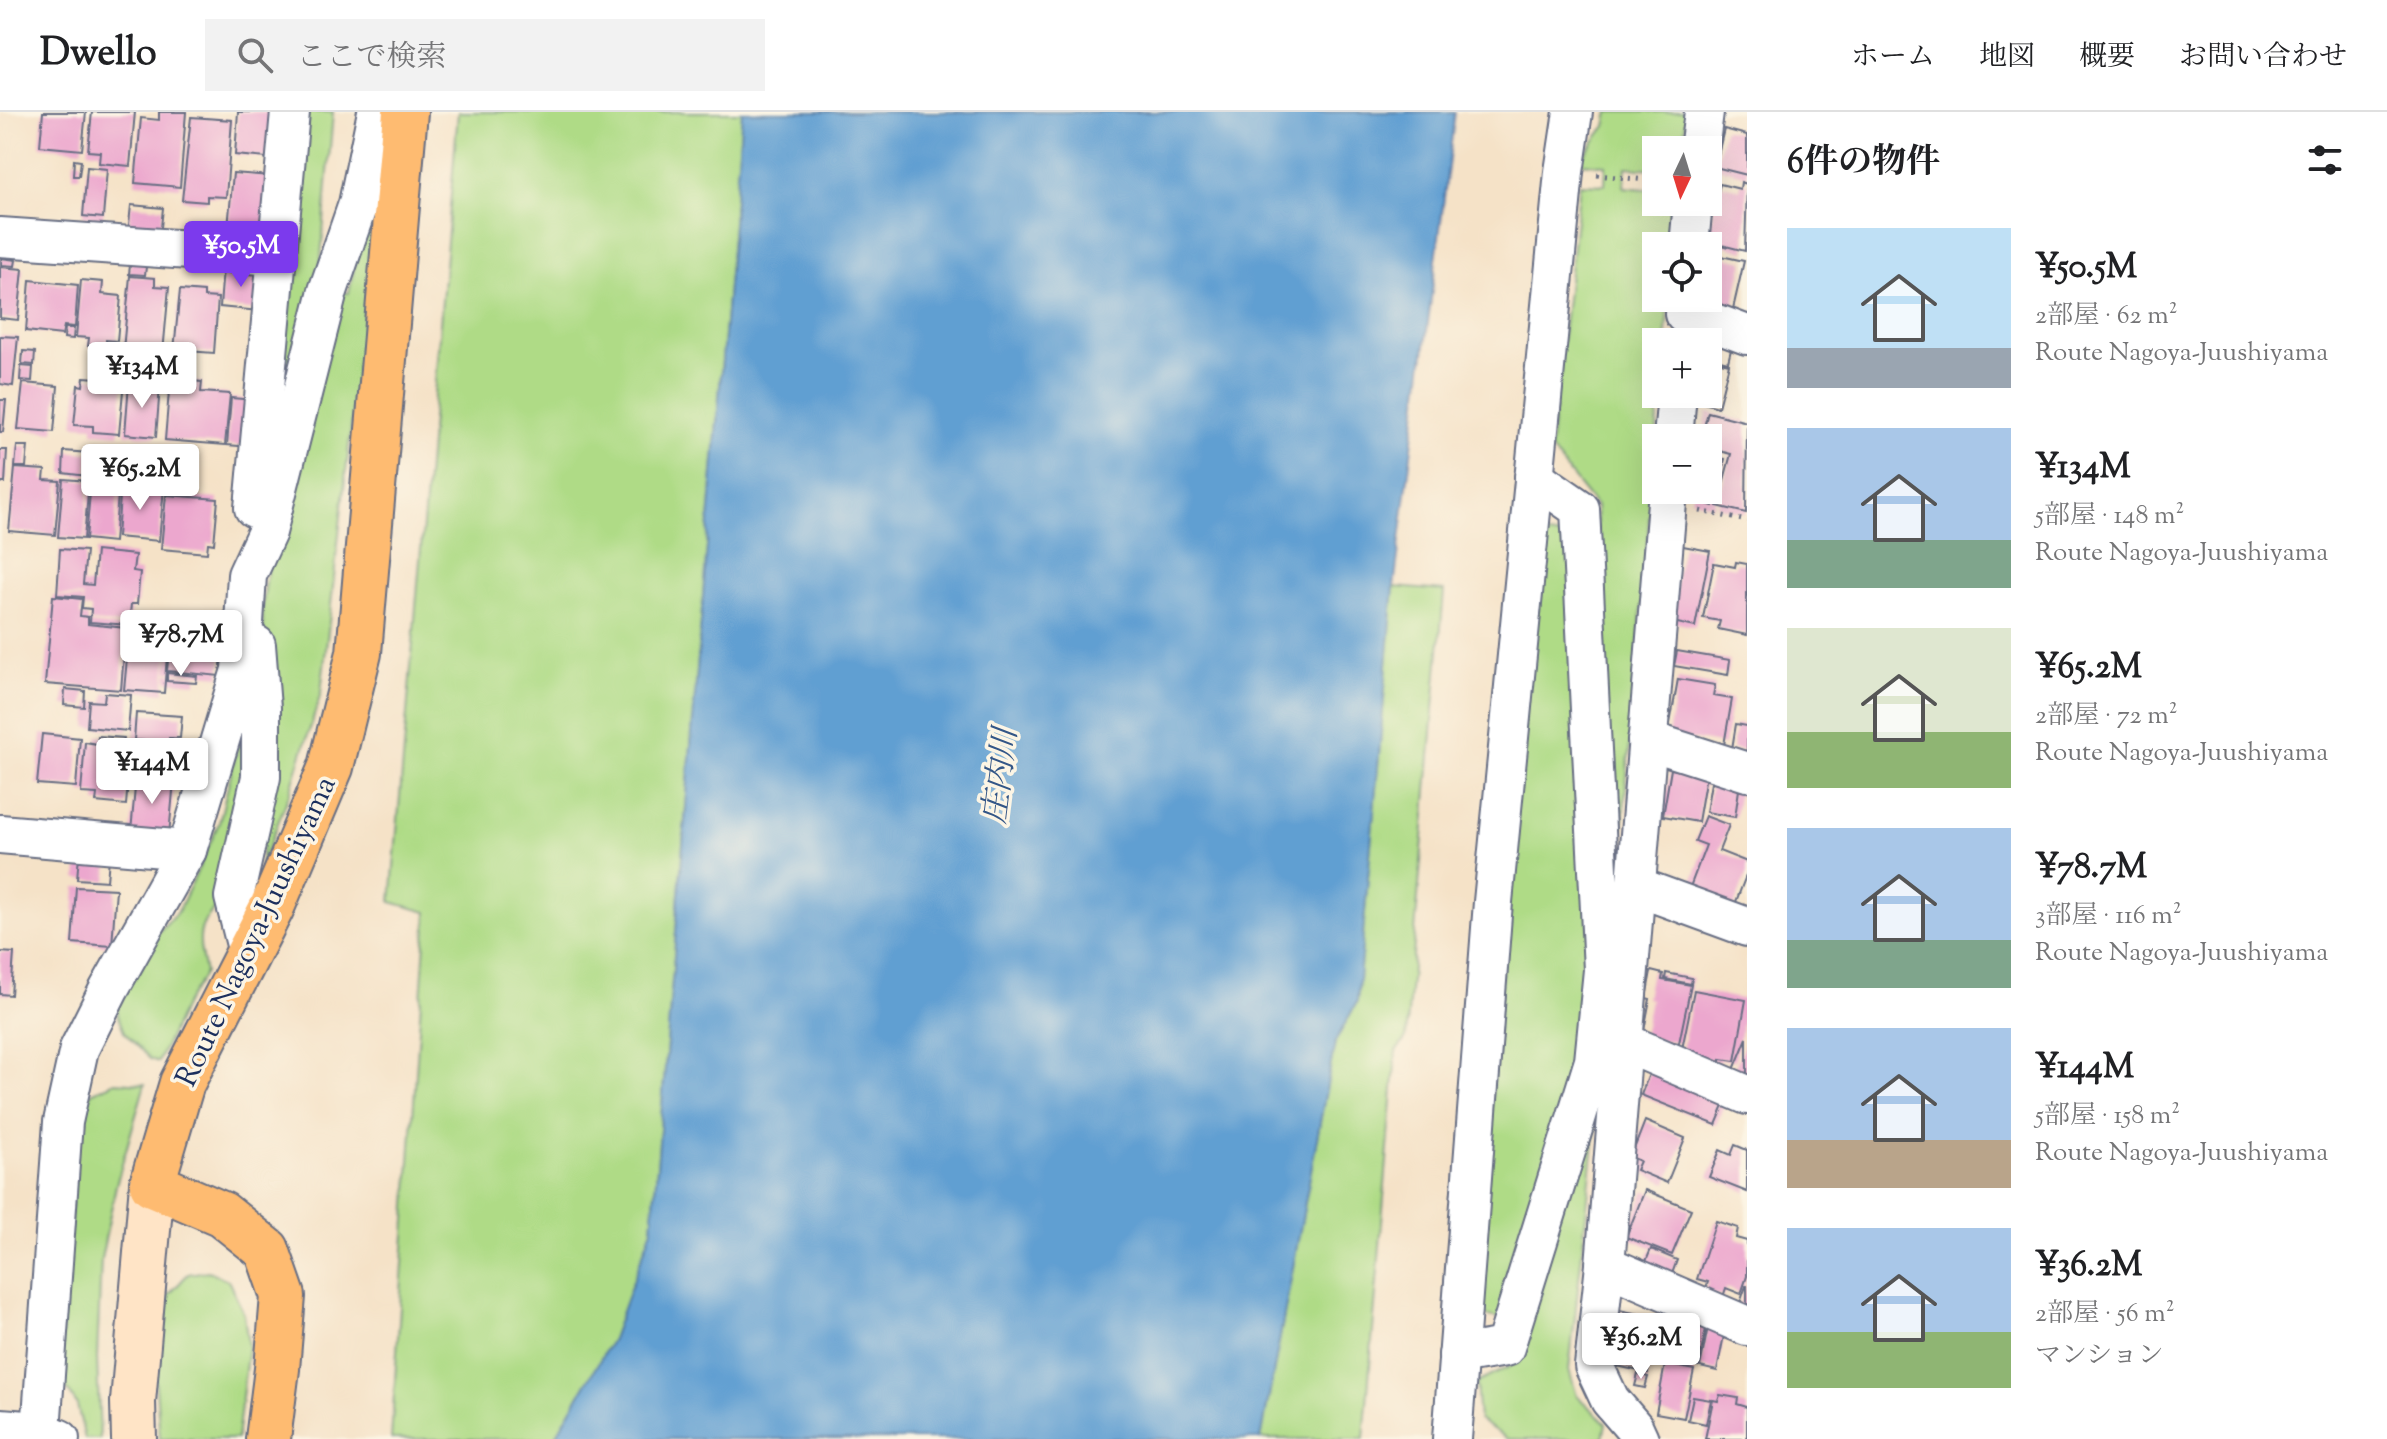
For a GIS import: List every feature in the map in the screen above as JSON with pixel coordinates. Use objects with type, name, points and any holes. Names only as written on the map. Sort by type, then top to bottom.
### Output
[{"type":"main road","name":"Route Nagoya-Juushiyama","points":[[152,1184],[182,1083],[272,907],[331,767],[359,653],[405,112]]},
{"type":"main road","points":[[134,1439],[133,1402],[152,1184],[222,1214],[267,1250],[283,1296],[268,1439]]},
{"type":"street","points":[[0,1428],[50,1435],[63,1122],[79,1049],[187,850],[241,670],[290,112]]},
{"type":"street","points":[[248,953],[234,897],[261,777],[261,708],[247,575],[267,532],[328,291],[358,204],[377,112]]},
{"type":"street","points":[[1701,136],[1704,112]]},
{"type":"street","points":[[1452,1439],[1493,902],[1564,172],[1574,113]]},
{"type":"street","points":[[0,237],[278,256]]},
{"type":"street","points":[[1683,318],[1707,320],[1747,335]]},
{"type":"street","points":[[1534,477],[1580,509],[1623,1042],[1594,1366],[1610,1400],[1634,1428],[1639,1439]]},
{"type":"street","points":[[1458,1355],[1505,1347],[1594,1061],[1635,886],[1667,504]]},
{"type":"street","points":[[1647,740],[1747,772]]},
{"type":"street","points":[[0,834],[187,850]]},
{"type":"street","points":[[1635,886],[1747,927]]},
{"type":"street","points":[[1623,1042],[1747,1095]]},
{"type":"street","points":[[1605,1265],[1747,1326]]},
{"type":"path","points":[[1606,176],[1642,180]]},
{"type":"path","points":[[1691,504],[1747,521]]},
{"type":"green space","points":[[296,112],[333,112],[318,294],[287,398],[273,397]]},
{"type":"green space","points":[[458,112],[742,112],[652,1229],[612,1339],[554,1439],[391,1439],[427,912],[391,902]]},
{"type":"green space","points":[[1609,112],[1687,112],[1684,136],[1642,136],[1642,168],[1626,167],[1624,187],[1642,189],[1642,216],[1676,216],[1674,232],[1642,232],[1642,312],[1668,312],[1666,328],[1642,328],[1642,408],[1659,408],[1657,424],[1642,424],[1642,504],[1650,504],[1615,914],[1596,506],[1550,449],[1580,184],[1605,185],[1606,165],[1581,163],[1582,157],[1606,126]]},
{"type":"green space","points":[[374,171],[380,171],[321,693],[290,792],[260,869],[273,763],[262,609],[273,535],[332,292],[349,293]]},
{"type":"green space","points":[[1538,534],[1572,538],[1591,974],[1585,1057],[1500,1318],[1474,1314]]},
{"type":"green space","points":[[1394,587],[1444,591],[1406,1038],[1396,1052],[1364,1439],[1261,1439],[1335,1042],[1357,1002]]},
{"type":"green space","points":[[247,708],[253,708],[225,898],[203,924],[200,940],[205,973],[186,1002],[158,1062],[150,1059],[124,1032],[118,1017],[117,997],[149,942],[179,910],[205,855],[219,823]]},
{"type":"green space","points":[[115,1082],[145,1084],[116,1185],[101,1259],[97,1358],[100,1439],[85,1439],[77,1405],[59,1376],[77,1128],[91,1093]]},
{"type":"green space","points":[[1600,1088],[1569,1370],[1577,1396],[1606,1423],[1603,1439],[1508,1439],[1479,1420],[1476,1383],[1519,1362],[1531,1297]]},
{"type":"green space","points":[[208,1271],[228,1280],[244,1314],[248,1346],[237,1439],[160,1439],[153,1349],[165,1299],[188,1274]]},
{"type":"water","name":"庄内川","points":[[742,112],[1455,112],[1394,587],[1357,1002],[1335,1042],[1261,1439],[554,1439],[612,1339],[652,1229]]},
{"type":"building","points":[[43,112],[86,112],[82,150],[40,146]]},
{"type":"building","points":[[92,112],[135,112],[130,166],[99,163],[100,152],[88,151]]},
{"type":"building","points":[[159,112],[186,112],[180,187],[135,183],[141,118],[159,120]]},
{"type":"building","points":[[238,112],[271,112],[267,158],[235,155]]},
{"type":"building","points":[[191,117],[232,120],[226,197],[207,196],[207,202],[182,200]]},
{"type":"building","points":[[1724,129],[1747,135],[1747,175],[1722,169]]},
{"type":"building","points":[[74,160],[81,161],[79,176],[73,176]]},
{"type":"building","points":[[87,167],[107,169],[103,218],[83,216]]},
{"type":"building","points":[[233,173],[271,176],[266,242],[227,239]]},
{"type":"building","points":[[1741,182],[1747,184],[1745,251],[1722,245],[1722,232],[1708,232],[1712,216],[1722,216],[1722,184],[1740,189]]},
{"type":"building","points":[[131,205],[163,208],[160,237],[128,234]]},
{"type":"building","points":[[1722,256],[1744,261],[1733,309],[1722,307]]},
{"type":"building","points":[[131,257],[147,259],[145,275],[129,274]]},
{"type":"building","points":[[1,258],[16,260],[15,266],[1,265]]},
{"type":"building","points":[[0,267],[23,269],[18,320],[0,318]]},
{"type":"building","points":[[223,268],[262,271],[259,311],[220,307]]},
{"type":"building","points":[[130,276],[155,278],[155,286],[169,287],[163,353],[123,350]]},
{"type":"building","points":[[30,280],[78,285],[75,327],[64,326],[62,335],[26,331]]},
{"type":"building","points":[[81,280],[103,282],[102,294],[121,296],[117,341],[106,340],[106,348],[88,346],[89,338],[76,337]]},
{"type":"building","points":[[180,290],[204,292],[204,297],[218,298],[214,353],[174,350]]},
{"type":"building","points":[[65,328],[74,328],[73,339],[64,338]]},
{"type":"building","points":[[0,336],[18,337],[13,386],[0,384]]},
{"type":"building","points":[[1722,338],[1733,341],[1728,362],[1722,360]]},
{"type":"building","points":[[23,351],[35,352],[34,365],[22,364]]},
{"type":"building","points":[[1722,362],[1729,364],[1722,391]]},
{"type":"building","points":[[21,366],[33,367],[32,381],[20,380]]},
{"type":"building","points":[[84,377],[124,380],[119,434],[93,432],[93,426],[74,425],[78,385],[83,386]]},
{"type":"building","points":[[170,379],[202,382],[201,392],[230,394],[225,445],[165,440]]},
{"type":"building","points":[[23,383],[58,386],[54,432],[18,429]]},
{"type":"building","points":[[129,383],[160,386],[156,437],[125,434]]},
{"type":"building","points":[[231,398],[255,400],[251,447],[227,445]]},
{"type":"building","points":[[0,400],[6,400],[3,432],[0,432]]},
{"type":"building","points":[[1708,412],[1747,422],[1746,513],[1717,506],[1722,504],[1722,487],[1731,454],[1722,452],[1722,424],[1705,424]]},
{"type":"building","points":[[17,446],[28,446],[26,467],[15,467]]},
{"type":"building","points":[[0,450],[7,450],[5,483],[0,482]]},
{"type":"building","points":[[64,451],[89,453],[87,476],[63,473]]},
{"type":"building","points":[[15,468],[45,470],[44,480],[60,481],[55,535],[9,531]]},
{"type":"building","points":[[63,479],[89,481],[84,539],[58,537]]},
{"type":"building","points":[[91,481],[119,483],[114,542],[86,539]]},
{"type":"building","points":[[121,483],[164,487],[159,541],[117,537]]},
{"type":"building","points":[[166,495],[218,499],[214,544],[208,543],[207,553],[161,549]]},
{"type":"building","points":[[1683,546],[1710,551],[1695,627],[1673,622],[1677,573]]},
{"type":"building","points":[[60,549],[86,551],[83,584],[93,585],[96,551],[135,555],[133,571],[140,572],[137,604],[131,604],[129,625],[90,622],[91,609],[82,608],[83,597],[57,595]]},
{"type":"building","points":[[1736,562],[1747,564],[1747,635],[1718,629],[1720,621],[1703,618],[1714,563],[1735,567]]},
{"type":"building","points":[[53,596],[82,599],[80,616],[88,617],[88,624],[126,628],[121,690],[45,684]]},
{"type":"building","points":[[130,627],[169,631],[164,693],[124,690]]},
{"type":"building","points":[[170,643],[223,647],[220,676],[167,671]]},
{"type":"building","points":[[1677,651],[1730,660],[1728,675],[1674,666]]},
{"type":"building","points":[[167,673],[197,676],[196,683],[167,681]]},
{"type":"building","points":[[1678,679],[1715,685],[1713,696],[1732,699],[1724,745],[1668,735]]},
{"type":"building","points":[[65,689],[85,691],[84,707],[64,705]]},
{"type":"building","points":[[105,693],[131,695],[128,731],[87,727],[89,701],[104,702]]},
{"type":"building","points":[[136,713],[182,716],[180,738],[169,738],[169,743],[134,740]]},
{"type":"building","points":[[1736,724],[1747,726],[1747,751],[1732,749]]},
{"type":"building","points":[[42,734],[80,738],[76,787],[37,784]]},
{"type":"building","points":[[98,736],[124,738],[123,746],[131,747],[126,805],[96,802],[97,794],[81,793],[85,742],[97,744]]},
{"type":"building","points":[[133,741],[159,743],[158,760],[132,758]]},
{"type":"building","points":[[1671,769],[1706,775],[1698,822],[1663,816]]},
{"type":"building","points":[[1713,771],[1741,776],[1735,817],[1706,812]]},
{"type":"building","points":[[136,777],[174,780],[169,835],[131,832]]},
{"type":"building","points":[[1705,816],[1729,825],[1719,851],[1747,862],[1747,873],[1732,912],[1687,895],[1706,845],[1695,841]]},
{"type":"building","points":[[79,855],[109,858],[107,881],[77,879]]},
{"type":"building","points":[[76,887],[116,889],[112,946],[72,943]]},
{"type":"building","points":[[0,952],[14,953],[11,995],[0,994]]},
{"type":"building","points":[[1651,971],[1663,974],[1662,980],[1691,985],[1679,1043],[1643,1036],[1650,999],[1646,998]]},
{"type":"building","points":[[1666,973],[1692,978],[1691,984],[1665,979]]},
{"type":"building","points":[[1694,990],[1746,1000],[1735,1061],[1721,1059],[1721,1062],[1681,1054]]},
{"type":"building","points":[[1747,1038],[1747,1078],[1733,1072]]},
{"type":"building","points":[[1651,1069],[1727,1099],[1716,1125],[1641,1095]]},
{"type":"building","points":[[1645,1121],[1685,1138],[1667,1183],[1636,1170],[1640,1161],[1631,1157]]},
{"type":"building","points":[[1735,1145],[1747,1150],[1747,1192],[1709,1177],[1720,1150],[1731,1155]]},
{"type":"building","points":[[1645,1190],[1691,1209],[1672,1255],[1626,1237]]},
{"type":"building","points":[[1716,1221],[1738,1228],[1736,1238],[1747,1241],[1747,1276],[1741,1294],[1726,1288],[1723,1297],[1705,1291],[1708,1282],[1697,1279]]},
{"type":"building","points":[[1651,1249],[1677,1260],[1669,1282],[1642,1271]]},
{"type":"building","points":[[1747,1286],[1747,1309],[1739,1306]]},
{"type":"building","points":[[1619,1310],[1659,1318],[1648,1373],[1608,1364]]},
{"type":"building","points":[[1668,1316],[1707,1324],[1698,1367],[1659,1359]]},
{"type":"building","points":[[1708,1327],[1725,1330],[1717,1371],[1700,1367]]},
{"type":"building","points":[[1665,1364],[1694,1370],[1684,1418],[1656,1413]]},
{"type":"building","points":[[1638,1374],[1648,1377],[1645,1388],[1635,1386]]},
{"type":"building","points":[[1720,1395],[1738,1398],[1737,1404],[1747,1407],[1747,1439],[1705,1439],[1713,1400],[1718,1401]]},
{"type":"building","points":[[1693,1397],[1711,1400],[1706,1424],[1688,1420]]}]
